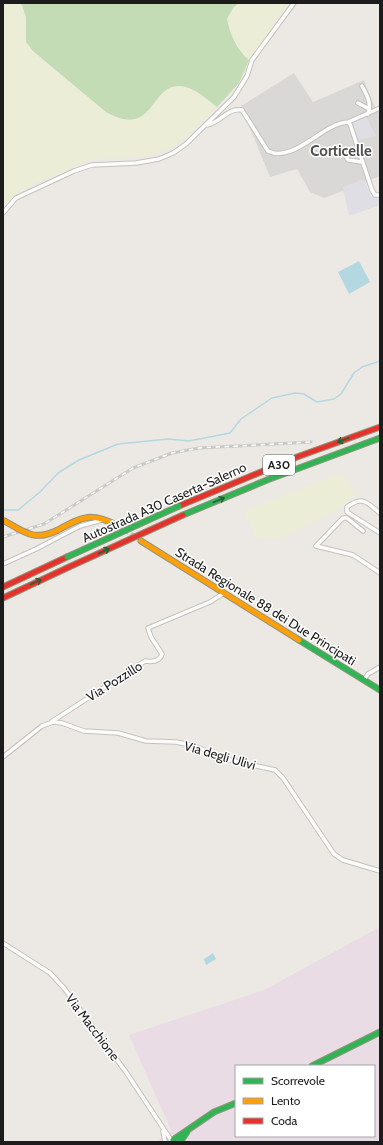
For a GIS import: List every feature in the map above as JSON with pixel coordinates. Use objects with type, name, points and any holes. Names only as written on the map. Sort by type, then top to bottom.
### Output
[{"type":"main road","name":"Autostrada A30 Caserta-Salerno","points":[[3,587],[179,506],[298,457],[380,427]]},
{"type":"main road","name":"Autostrada A30 Caserta-Salerno","points":[[3,598],[184,515],[267,480],[380,438]]},
{"type":"main road","points":[[3,520],[38,538],[46,536],[76,520],[93,515],[107,519],[118,526]]},
{"type":"main road","name":"Strada Regionale 88 dei Due Principati","points":[[141,541],[380,690]]},
{"type":"main road","points":[[314,1065],[380,1032]]},
{"type":"main road","points":[[170,1141],[214,1112],[235,1103]]},
{"type":"main road","points":[[180,1142],[191,1126]]},
{"type":"street","points":[[3,213],[16,198],[74,171],[92,165],[136,163],[159,159],[173,153],[186,144],[234,97],[247,76],[252,60],[294,3]]},
{"type":"street","points":[[362,86],[369,101],[368,114]]},
{"type":"street","points":[[358,103],[369,109]]},
{"type":"street","points":[[206,125],[213,124],[230,110],[242,110],[268,151],[272,154],[292,150],[308,142],[335,124],[348,122],[380,108]]},
{"type":"street","points":[[348,122],[350,124],[372,190],[375,195],[380,195]]},
{"type":"street","points":[[338,155],[344,152],[348,160],[362,162]]},
{"type":"street","points":[[380,513],[368,503],[361,501],[354,502],[348,507],[347,512],[380,533]]},
{"type":"street","points":[[363,531],[347,518],[343,518],[316,546],[353,555],[380,574]]},
{"type":"street","points":[[3,564],[80,526],[95,520],[107,519]]},
{"type":"street","name":"Via Pozzillo","points":[[50,723],[145,661],[155,662],[159,659],[162,654],[150,637],[148,628],[210,602],[224,593]]},
{"type":"street","points":[[364,680],[368,674],[380,667]]},
{"type":"street","points":[[3,756],[42,726],[50,723]]},
{"type":"street","name":"Via degli Ulivi","points":[[50,723],[62,723],[84,731],[118,733],[146,741],[176,742],[191,745],[230,760],[274,770],[283,778],[323,841],[334,854],[343,860],[380,871]]},
{"type":"street","name":"Via Macchione","points":[[3,943],[50,974],[64,988],[126,1072],[170,1141]]},
{"type":"shaded area","points":[[294,73],[313,102],[364,80],[376,110],[380,108],[380,176],[365,182],[367,188],[345,196],[343,191],[324,198],[310,192],[297,169],[270,177],[241,106]]},
{"type":"shaded area","points":[[366,117],[376,136],[358,140],[353,122]]},
{"type":"shaded area","points":[[364,179],[371,196],[380,199],[380,205],[349,216],[343,187]]},
{"type":"shaded area","points":[[380,927],[380,1142],[157,1142],[171,1130],[129,1035],[264,990]]},
{"type":"green space","points":[[3,3],[21,3],[26,17],[26,42],[42,59],[106,112],[116,118],[149,111],[163,91],[174,86],[186,87],[197,92],[217,107],[186,137],[170,149],[144,156],[91,160],[35,183],[3,205]]},
{"type":"green space","points":[[21,3],[239,3],[233,8],[227,19],[234,41],[240,51],[249,60],[239,83],[217,107],[190,88],[174,87],[165,91],[144,114],[135,119],[123,119],[106,112],[33,51],[26,42],[26,17]]},
{"type":"green space","points":[[239,3],[288,3],[249,60],[240,53],[230,31],[227,19],[233,8]]},
{"type":"green space","points":[[342,473],[355,496],[337,510],[280,538],[256,537],[244,511]]},
{"type":"water","points":[[359,261],[370,282],[349,294],[338,272]]},
{"type":"water","points":[[213,953],[216,959],[206,965],[204,959]]},
{"type":"waterway","points":[[3,510],[18,510],[40,492],[58,473],[79,460],[118,444],[168,439],[189,441],[230,433],[241,419],[272,398],[295,393],[304,394],[317,402],[334,399],[341,394],[354,373],[362,367],[380,361]]},
{"type":"tunnel","points":[[118,526],[137,538]]},
{"type":"railway","points":[[3,537],[44,524],[133,468],[172,453],[199,448],[311,442]]},
{"type":"traffic: fast","points":[[183,515],[267,480],[380,438]]},
{"type":"traffic: fast","points":[[67,557],[179,506]]},
{"type":"traffic: fast","points":[[299,640],[380,690]]},
{"type":"traffic: fast","points":[[314,1065],[380,1032]]},
{"type":"traffic: fast","points":[[173,1140],[214,1112],[235,1103]]},
{"type":"traffic: fast","points":[[180,1142],[187,1132]]},
{"type":"traffic: slow","points":[[58,530],[81,519],[94,517],[118,526]]},
{"type":"traffic: slow","points":[[3,520],[29,534],[50,534],[58,530]]},
{"type":"traffic: slow","points":[[141,541],[299,640]]},
{"type":"traffic: jam","points":[[179,506],[297,457],[380,427]]},
{"type":"traffic: jam","points":[[69,567],[183,515]]},
{"type":"traffic: jam","points":[[3,587],[67,557]]},
{"type":"traffic: jam","points":[[3,598],[69,567]]},
{"type":"district","name":"Corticelle","points":[[341,151]]}]
